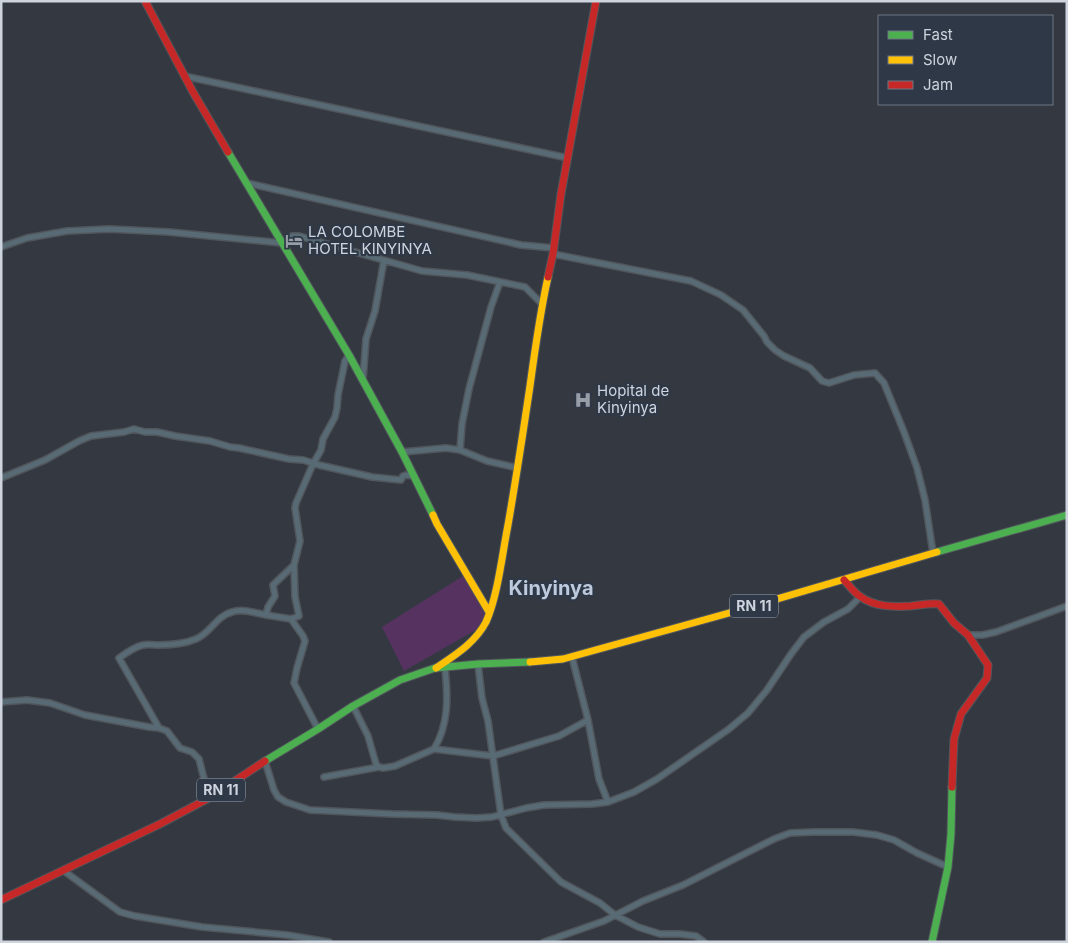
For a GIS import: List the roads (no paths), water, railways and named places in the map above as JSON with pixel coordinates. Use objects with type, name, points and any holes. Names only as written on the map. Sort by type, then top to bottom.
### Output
[{"type":"main road","points":[[145,1],[184,76],[363,379],[402,452],[437,524],[489,612]]},
{"type":"main road","points":[[435,668],[468,644],[483,627],[496,590],[518,468],[542,304],[553,251],[561,194],[596,1]]},
{"type":"main road","name":"RN 11","points":[[1,900],[160,824],[209,798],[353,706],[400,680],[435,668],[478,664],[541,662],[572,657],[1067,515]]},
{"type":"main road","points":[[844,580],[860,597],[875,604],[912,606],[937,603],[942,606],[954,623],[968,635],[986,662],[988,670],[987,678],[961,714],[955,733],[948,867],[932,942]]},
{"type":"street","points":[[184,76],[568,158]]},
{"type":"street","points":[[247,183],[691,281],[721,295],[743,310],[767,342],[779,353],[810,368],[822,382],[830,383],[854,375],[875,373],[884,383],[917,468],[925,500],[933,553]]},
{"type":"street","points":[[1,247],[27,238],[67,232],[109,229],[169,232],[283,245],[294,235],[422,271],[467,275],[525,287],[542,304]]},
{"type":"street","points":[[363,379],[366,339],[375,311],[384,260]]},
{"type":"street","points":[[460,450],[462,424],[469,389],[491,307],[500,282]]},
{"type":"street","points":[[159,728],[120,658],[135,648],[144,645],[189,642],[206,633],[223,616],[232,612],[241,610],[292,619],[299,616],[295,597],[294,565],[300,541],[295,508],[313,464],[321,450],[323,439],[335,417],[345,361],[349,356]]},
{"type":"street","points":[[1,478],[45,460],[85,438],[98,434],[124,432],[134,429],[210,441],[230,447],[303,460],[372,477],[401,480],[406,475],[414,476]]},
{"type":"street","points":[[402,452],[446,448],[460,450],[487,462],[518,468]]},
{"type":"street","points":[[266,615],[274,596],[273,585],[294,565]]},
{"type":"street","points":[[265,761],[278,797],[286,802],[310,810],[382,814],[437,814],[469,818],[492,817],[544,805],[608,802],[634,792],[657,779],[729,729],[748,713],[757,702],[804,637],[824,622],[848,609],[860,597]]},
{"type":"street","points":[[968,635],[982,636],[996,632],[1067,606]]},
{"type":"street","points":[[292,619],[305,641],[294,683],[318,729]]},
{"type":"street","points":[[572,657],[588,720],[599,778],[608,802]]},
{"type":"street","points":[[478,664],[501,815],[506,828],[561,882],[600,903],[615,915],[660,934],[696,936],[704,942]]},
{"type":"street","points":[[434,749],[440,738],[446,714],[448,698],[445,668]]},
{"type":"street","points":[[1,702],[27,700],[50,703],[85,715],[168,731],[180,748],[192,752],[199,759],[209,798]]},
{"type":"street","points":[[353,706],[368,736],[376,764],[379,767]]},
{"type":"street","points":[[324,777],[395,766],[434,749],[493,756],[559,736],[588,720]]},
{"type":"street","points":[[544,942],[604,921],[644,901],[683,886],[774,839],[790,833],[853,832],[877,835],[894,840],[948,867]]},
{"type":"street","points":[[64,870],[120,912],[202,927],[287,935],[329,942]]},
{"type":"place","name":"LA COLOMBE HOTEL KINYINYA","points":[[294,241]]},
{"type":"place","name":"Hopital de Kinyinya","points":[[583,400]]},
{"type":"district","name":"Kinyinya","points":[[551,588]]}]
